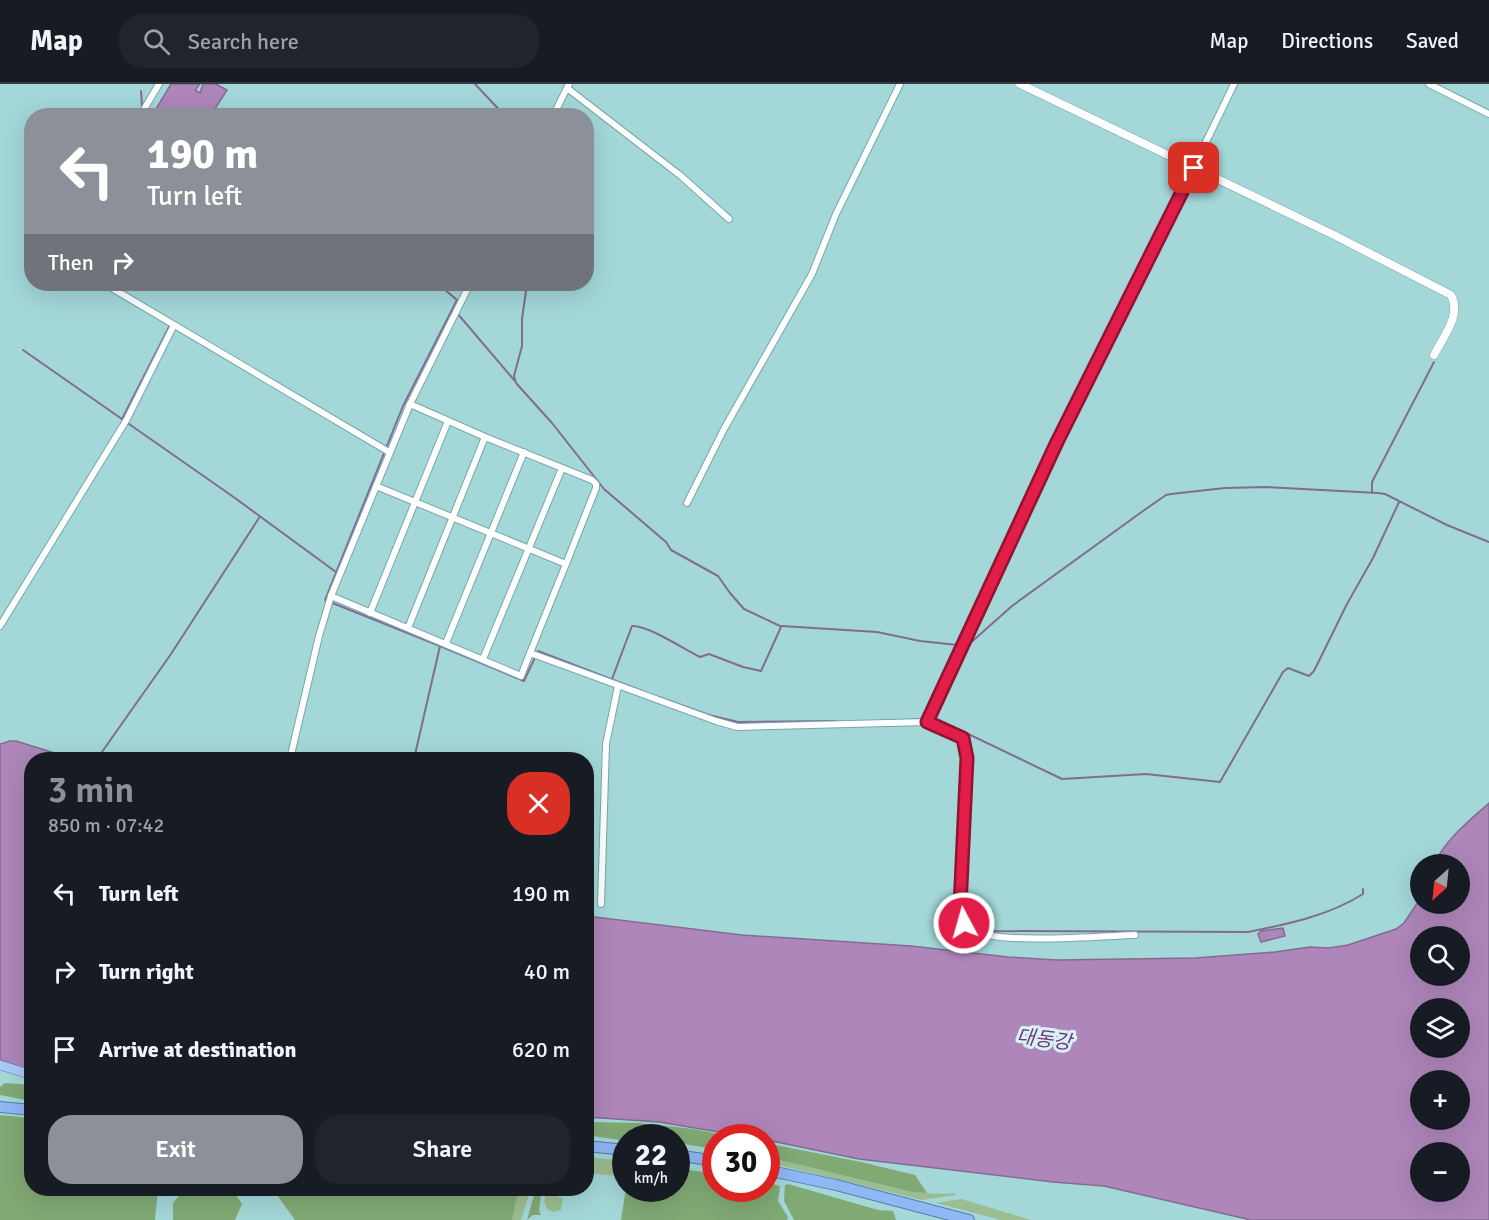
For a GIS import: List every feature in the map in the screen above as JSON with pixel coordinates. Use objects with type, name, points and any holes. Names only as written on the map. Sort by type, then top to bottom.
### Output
[{"type":"highway","points":[[4,1108],[24,1109]]},
{"type":"highway","points":[[594,1147],[612,1149]]},
{"type":"highway","points":[[780,1173],[836,1185],[969,1220]]},
{"type":"main road","points":[[0,1065],[24,1072]]},
{"type":"street","points":[[145,108],[159,84]]},
{"type":"street","points":[[687,503],[724,429],[812,274],[835,216],[900,84]]},
{"type":"street","points":[[1020,84],[1451,295],[1455,302],[1455,314],[1434,355]]},
{"type":"street","points":[[927,722],[1057,442],[1234,84]]},
{"type":"street","points":[[1429,84],[1489,114]]},
{"type":"street","points":[[557,108],[568,86],[681,176],[729,219]]},
{"type":"street","points":[[117,291],[389,452]]},
{"type":"street","points":[[292,752],[319,636],[331,596],[410,404],[466,291]]},
{"type":"street","points":[[0,626],[127,419],[174,324]]},
{"type":"street","points":[[331,596],[521,676],[596,484],[592,480],[410,404]]},
{"type":"street","points":[[370,613],[448,421]]},
{"type":"street","points":[[408,628],[485,437]]},
{"type":"street","points":[[446,644],[524,452]]},
{"type":"street","points":[[483,659],[561,468]]},
{"type":"street","points":[[376,486],[566,564]]},
{"type":"street","points":[[530,653],[737,727],[927,722],[963,738],[967,758],[960,907],[964,923],[975,932],[997,938],[1135,935]]},
{"type":"street","points":[[601,904],[606,744],[618,686]]},
{"type":"green space","points":[[5,1083],[24,1084],[24,1100],[0,1095],[0,1087]]},
{"type":"green space","points":[[0,1115],[24,1117],[24,1196],[157,1196],[155,1220],[0,1220]]},
{"type":"green space","points":[[594,1122],[649,1124],[612,1124],[612,1139],[594,1136]]},
{"type":"green space","points":[[690,1129],[702,1131],[702,1147],[690,1145]]},
{"type":"green space","points":[[780,1146],[915,1175],[927,1193],[912,1192],[780,1160]]},
{"type":"green space","points":[[594,1158],[612,1160],[612,1176],[594,1174]]},
{"type":"green space","points":[[780,1160],[912,1192],[954,1193],[956,1195],[922,1200],[780,1165]]},
{"type":"green space","points":[[690,1170],[702,1172],[702,1202],[779,1202],[788,1217],[787,1220],[621,1220],[624,1202],[690,1202]]},
{"type":"green space","points":[[785,1185],[878,1210],[893,1211],[896,1220],[794,1220],[784,1201]]},
{"type":"green space","points":[[179,1196],[236,1196],[242,1204],[235,1220],[173,1220],[173,1203]]},
{"type":"green space","points":[[278,1196],[518,1196],[512,1220],[295,1220]]},
{"type":"green space","points":[[518,1196],[528,1196],[521,1220],[512,1220]]},
{"type":"green space","points":[[534,1196],[541,1196],[539,1210],[541,1215],[533,1215],[527,1220]]},
{"type":"green space","points":[[546,1196],[563,1198],[561,1210],[553,1212],[547,1209],[544,1201]]},
{"type":"green space","points":[[961,1199],[1031,1220],[1001,1220],[936,1203]]},
{"type":"water","points":[[171,84],[200,84],[195,90],[200,93],[203,84],[216,84],[227,90],[215,108],[157,108]]},
{"type":"water","points":[[16,741],[51,752],[24,752],[24,1069],[0,1060],[0,744]]},
{"type":"water","name":"대동강","points":[[1489,803],[1489,1220],[1251,1220],[1104,1186],[859,1159],[780,1143],[780,1124],[702,1124],[702,1129],[690,1127],[690,1124],[594,1117],[594,917],[742,935],[911,946],[1057,960],[1195,958],[1310,947],[1329,948],[1348,945],[1396,929],[1410,914],[1470,914],[1470,854],[1440,854],[1451,838]]},
{"type":"water","points":[[1283,928],[1285,936],[1261,942],[1258,934],[1261,931]]},
{"type":"waterway","points":[[475,84],[498,108]]},
{"type":"waterway","points":[[141,91],[142,106],[145,108]]},
{"type":"waterway","points":[[416,752],[440,646],[325,600],[403,406],[457,300],[446,291]]},
{"type":"waterway","points":[[526,291],[522,319],[522,346],[514,376],[516,383],[552,423],[604,489],[666,542],[671,550],[718,576],[744,609],[780,626]]},
{"type":"waterway","points":[[457,313],[514,380]]},
{"type":"waterway","points":[[122,419],[169,327]]},
{"type":"waterway","points":[[23,350],[235,498],[336,572]]},
{"type":"waterway","points":[[1372,493],[1372,482],[1434,362]]},
{"type":"waterway","points":[[782,626],[877,632],[920,641],[967,646],[1012,606],[1143,511],[1171,494],[1225,488],[1266,487],[1385,494],[1447,525],[1489,542]]},
{"type":"waterway","points":[[915,719],[937,719],[1062,779],[1146,774],[1220,782],[1283,672],[1288,668],[1309,676],[1314,671],[1373,558],[1399,502]]},
{"type":"waterway","points":[[102,752],[171,654],[259,518]]},
{"type":"waterway","points":[[612,679],[632,626],[656,633],[700,657],[709,654],[761,671],[781,627]]},
{"type":"waterway","points":[[440,646],[524,681],[538,651],[642,691]]},
{"type":"waterway","points":[[659,697],[709,715],[738,722],[835,721]]},
{"type":"waterway","points":[[969,735],[970,759]]},
{"type":"waterway","points":[[968,788],[965,909],[974,926],[984,931],[1248,932],[1322,914],[1350,902],[1363,894],[1363,889]]},
{"type":"route","points":[[964,923],[960,907],[967,758],[963,738],[927,722],[1057,442],[1194,168]]}]
